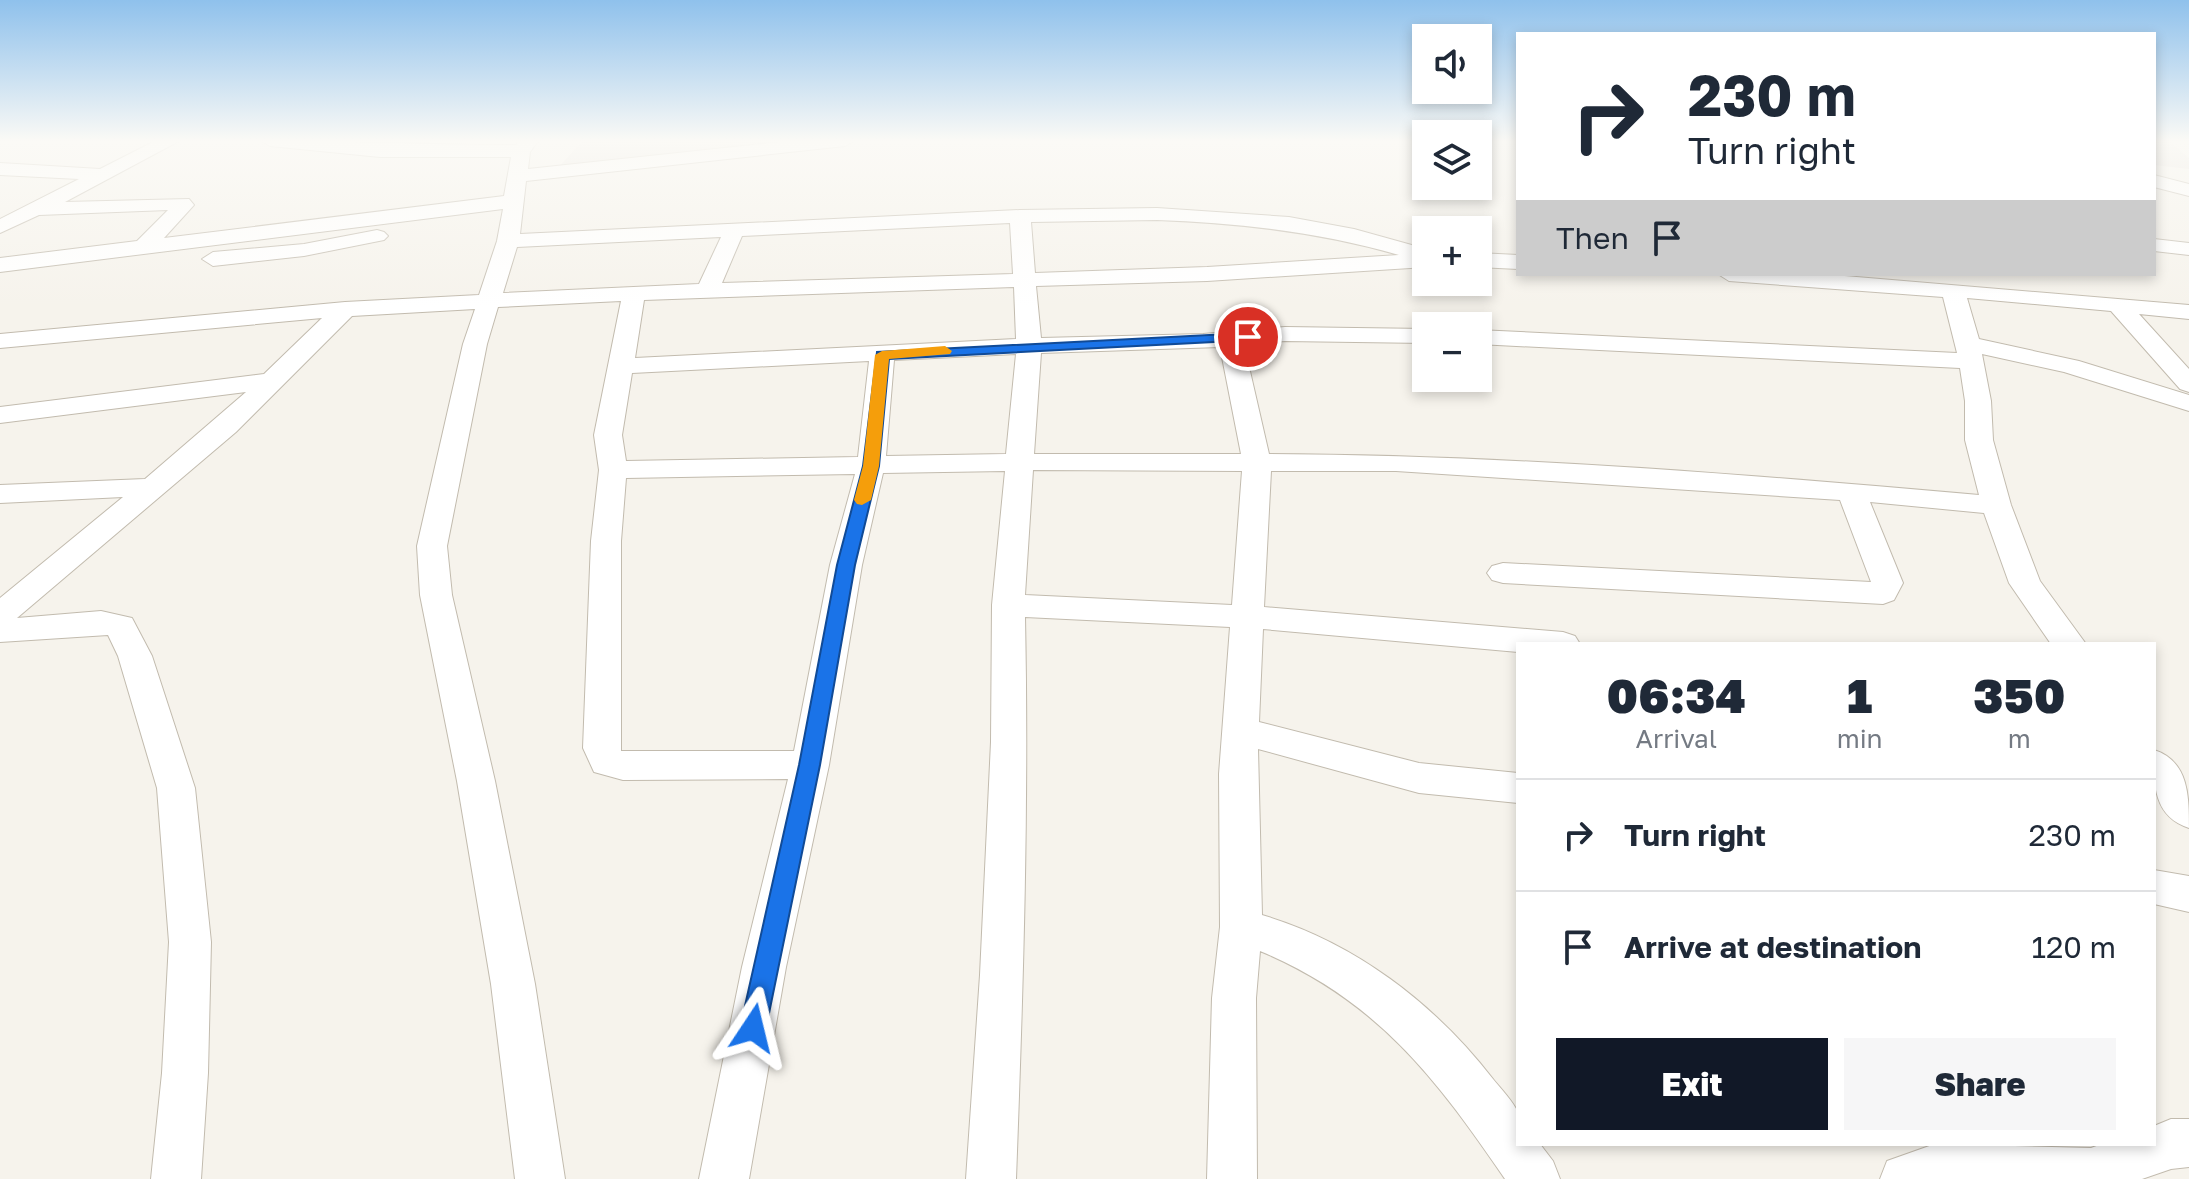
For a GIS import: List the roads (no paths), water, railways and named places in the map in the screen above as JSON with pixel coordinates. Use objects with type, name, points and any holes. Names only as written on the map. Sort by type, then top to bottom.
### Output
[{"type":"street","points":[[0,227],[64,196]]},
{"type":"street","points":[[516,196],[487,302],[432,546],[443,636],[476,781],[513,984],[540,1179]]},
{"type":"street","points":[[38,209],[184,204],[145,246]]},
{"type":"street","points":[[0,265],[145,246],[512,218],[735,228],[1020,216],[1174,214],[1242,217],[1343,230],[1412,253]]},
{"type":"street","points":[[991,1179],[1009,742],[1008,605],[1029,346],[1020,216]]},
{"type":"street","points":[[0,285],[304,250],[512,218]]},
{"type":"street","points":[[708,290],[735,228]]},
{"type":"street","points":[[2156,245],[2189,249]]},
{"type":"street","points":[[0,341],[345,309],[634,293],[1207,274],[1412,259]]},
{"type":"street","points":[[1492,261],[1516,262]]},
{"type":"street","points":[[1790,276],[2189,312]]},
{"type":"street","points":[[2064,276],[2084,302]]},
{"type":"street","points":[[1953,290],[1978,401],[1979,440],[1996,505],[2025,583],[2068,642]]},
{"type":"street","points":[[634,293],[608,435],[613,470],[606,541],[601,748],[607,762],[623,766],[810,765]]},
{"type":"street","points":[[2119,306],[2189,384]]},
{"type":"street","points":[[0,615],[226,426],[345,309]]},
{"type":"street","points":[[619,366],[1231,339],[1285,334],[1412,336]]},
{"type":"street","points":[[1492,337],[1969,352],[2070,366],[2189,403]]},
{"type":"street","points":[[1231,339],[1257,462],[1238,774],[1241,927],[1234,998],[1232,1179]]},
{"type":"street","points":[[724,1179],[764,967],[810,765],[846,565],[871,466],[882,355]]},
{"type":"street","points":[[0,415],[272,381]]},
{"type":"street","points":[[613,470],[1018,462],[1396,463],[1851,492],[1996,505]]},
{"type":"street","points":[[0,494],[155,487]]},
{"type":"street","points":[[1503,573],[1883,593],[1887,583],[1851,492]]},
{"type":"street","points":[[1008,605],[1248,617],[1540,642]]},
{"type":"street","points":[[0,631],[101,622],[120,626],[135,656],[176,788],[190,942],[185,1073],[176,1179]]},
{"type":"street","points":[[1241,731],[1419,778],[1516,788]]},
{"type":"street","points":[[2156,767],[2189,813]]},
{"type":"street","points":[[2156,887],[2189,894]]},
{"type":"street","points":[[1241,927],[1270,935],[1338,970],[1374,993],[1441,1052],[1535,1179]]},
{"type":"street","points":[[1905,1179],[1947,1165],[2091,1173],[2171,1144],[2189,1143]]}]
